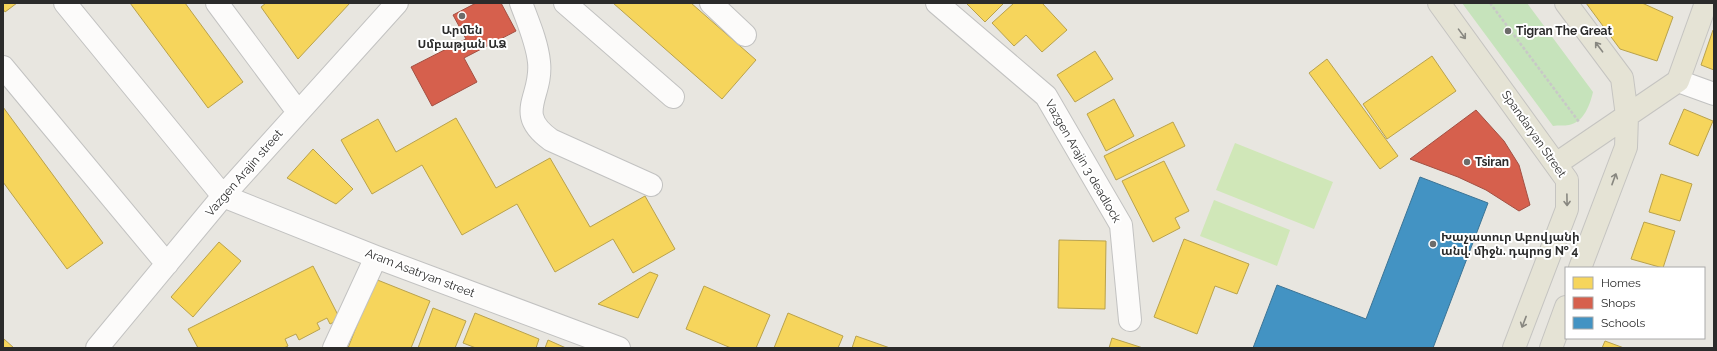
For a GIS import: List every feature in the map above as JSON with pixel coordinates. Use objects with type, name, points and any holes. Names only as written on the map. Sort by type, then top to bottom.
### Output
[{"type":"main road","name":"Spandaryan Street","points":[[1439,3],[1567,180],[1567,209],[1514,348]]},
{"type":"main road","points":[[1566,3],[1622,78],[1627,116],[1626,147],[1580,267]]},
{"type":"main road","points":[[1556,164],[1678,82],[1706,3]]},
{"type":"main road","points":[[1551,348],[1565,310]]},
{"type":"street","points":[[65,3],[223,196]]},
{"type":"street","points":[[217,3],[298,112]]},
{"type":"street","points":[[521,3],[533,34],[539,63],[538,84],[531,108],[532,119],[540,132],[551,140],[651,185]]},
{"type":"street","points":[[565,3],[673,97]]},
{"type":"street","points":[[711,3],[745,35]]},
{"type":"street","name":"Vazgen Arajin 3 deadlock","points":[[937,3],[1046,96],[1121,225],[1130,320]]},
{"type":"street","name":"Vazgen Arajin street","points":[[97,348],[223,196],[298,112],[383,8]]},
{"type":"street","points":[[3,67],[167,264]]},
{"type":"street","points":[[1678,82],[1714,94]]},
{"type":"street","name":"Aram Asatryan street","points":[[223,196],[376,257],[619,348]]},
{"type":"street","points":[[334,348],[376,257]]},
{"type":"path","points":[[1490,3],[1577,120]]},
{"type":"green space","points":[[1462,3],[1527,3],[1593,92],[1586,112],[1582,117],[1569,125],[1553,126]]},
{"type":"green space","points":[[1235,143],[1333,182],[1314,229],[1216,190]]},
{"type":"green space","points":[[1214,200],[1290,230],[1277,266],[1200,236]]},
{"type":"building: Homes","points":[[3,3],[17,3],[5,12],[3,9]]},
{"type":"building: Homes","points":[[130,3],[185,3],[243,82],[208,108]]},
{"type":"building: Homes","points":[[266,3],[350,3],[298,59],[261,7]]},
{"type":"building: Homes","points":[[613,3],[691,3],[756,60],[722,99]]},
{"type":"building: Homes","points":[[966,3],[1004,3],[985,22]]},
{"type":"building: Homes","points":[[1014,3],[1042,3],[1067,30],[1042,52],[1026,35],[1014,46],[992,23]]},
{"type":"building: Homes","points":[[1586,3],[1642,3],[1673,17],[1657,61],[1620,49]]},
{"type":"building: Homes","points":[[1714,30],[1714,70],[1701,65]]},
{"type":"building: Homes","points":[[1095,51],[1113,79],[1075,102],[1057,75]]},
{"type":"building: Homes","points":[[1432,56],[1456,91],[1387,139],[1363,104]]},
{"type":"building: Homes","points":[[1327,59],[1398,156],[1380,169],[1309,73]]},
{"type":"building: Homes","points":[[1114,99],[1134,136],[1106,151],[1087,114]]},
{"type":"building: Homes","points":[[3,107],[103,243],[67,269],[3,182]]},
{"type":"building: Homes","points":[[1684,109],[1713,121],[1698,156],[1669,144]]},
{"type":"building: Homes","points":[[456,118],[496,188],[550,158],[590,227],[645,196],[675,249],[633,273],[613,239],[555,272],[517,204],[462,235],[422,165],[372,194],[341,140],[378,119],[396,152]]},
{"type":"building: Homes","points":[[1173,122],[1185,146],[1116,180],[1104,156]]},
{"type":"building: Homes","points":[[313,149],[353,189],[336,204],[287,178]]},
{"type":"building: Homes","points":[[1164,161],[1189,211],[1175,218],[1180,228],[1153,242],[1122,181]]},
{"type":"building: Homes","points":[[1661,174],[1692,184],[1680,221],[1649,212]]},
{"type":"building: Homes","points":[[1644,222],[1675,231],[1663,267],[1631,259]]},
{"type":"building: Homes","points":[[1184,239],[1249,264],[1237,294],[1215,286],[1197,334],[1154,317]]},
{"type":"building: Homes","points":[[1059,240],[1106,241],[1105,309],[1058,308]]},
{"type":"building: Homes","points":[[219,242],[241,261],[193,317],[171,297]]},
{"type":"building: Homes","points":[[313,266],[340,319],[330,324],[327,318],[317,323],[320,329],[299,340],[296,334],[285,339],[288,346],[284,348],[198,348],[188,329]]},
{"type":"building: Homes","points":[[650,272],[658,275],[638,318],[598,304]]},
{"type":"building: Homes","points":[[375,279],[430,301],[411,348],[348,348]]},
{"type":"building: Homes","points":[[704,286],[770,315],[756,348],[731,348],[686,329]]},
{"type":"building: Homes","points":[[433,308],[466,321],[455,348],[418,348]]},
{"type":"building: Homes","points":[[475,313],[539,339],[536,348],[476,348],[463,343]]},
{"type":"building: Homes","points":[[788,313],[843,336],[838,348],[774,348]]},
{"type":"building: Homes","points":[[856,336],[890,348],[852,348]]},
{"type":"building: Homes","points":[[1112,338],[1143,348],[1109,348]]},
{"type":"building: Homes","points":[[4,339],[14,348],[3,348]]},
{"type":"building: Homes","points":[[548,340],[566,348],[545,348]]},
{"type":"building: Homes","points":[[1605,341],[1624,348],[1602,348]]},
{"type":"building: Shops","points":[[476,3],[501,3],[516,31],[464,58],[477,82],[432,106],[411,67],[466,39],[453,15]]},
{"type":"building: Shops","name":"Tsiran","points":[[1476,110],[1504,141],[1519,165],[1530,205],[1519,211],[1486,190],[1458,177],[1410,159]]},
{"type":"building: Schools","name":"Խաչատուր Աբովյանի անվ. միջն. դպրոց № 4","points":[[1420,177],[1488,203],[1433,348],[1253,348],[1277,285],[1366,319]]},
{"type":"place","name":"Արմեն Սմբաթյան ԱՁ","points":[[462,16]]},
{"type":"place","name":"Tigran The Great","points":[[1508,31]]},
{"type":"place","name":"Tsiran","points":[[1467,162]]},
{"type":"place","name":"Խաչատուր Աբովյանի անվ. միջն. դպրոց № 4","points":[[1433,244]]}]
